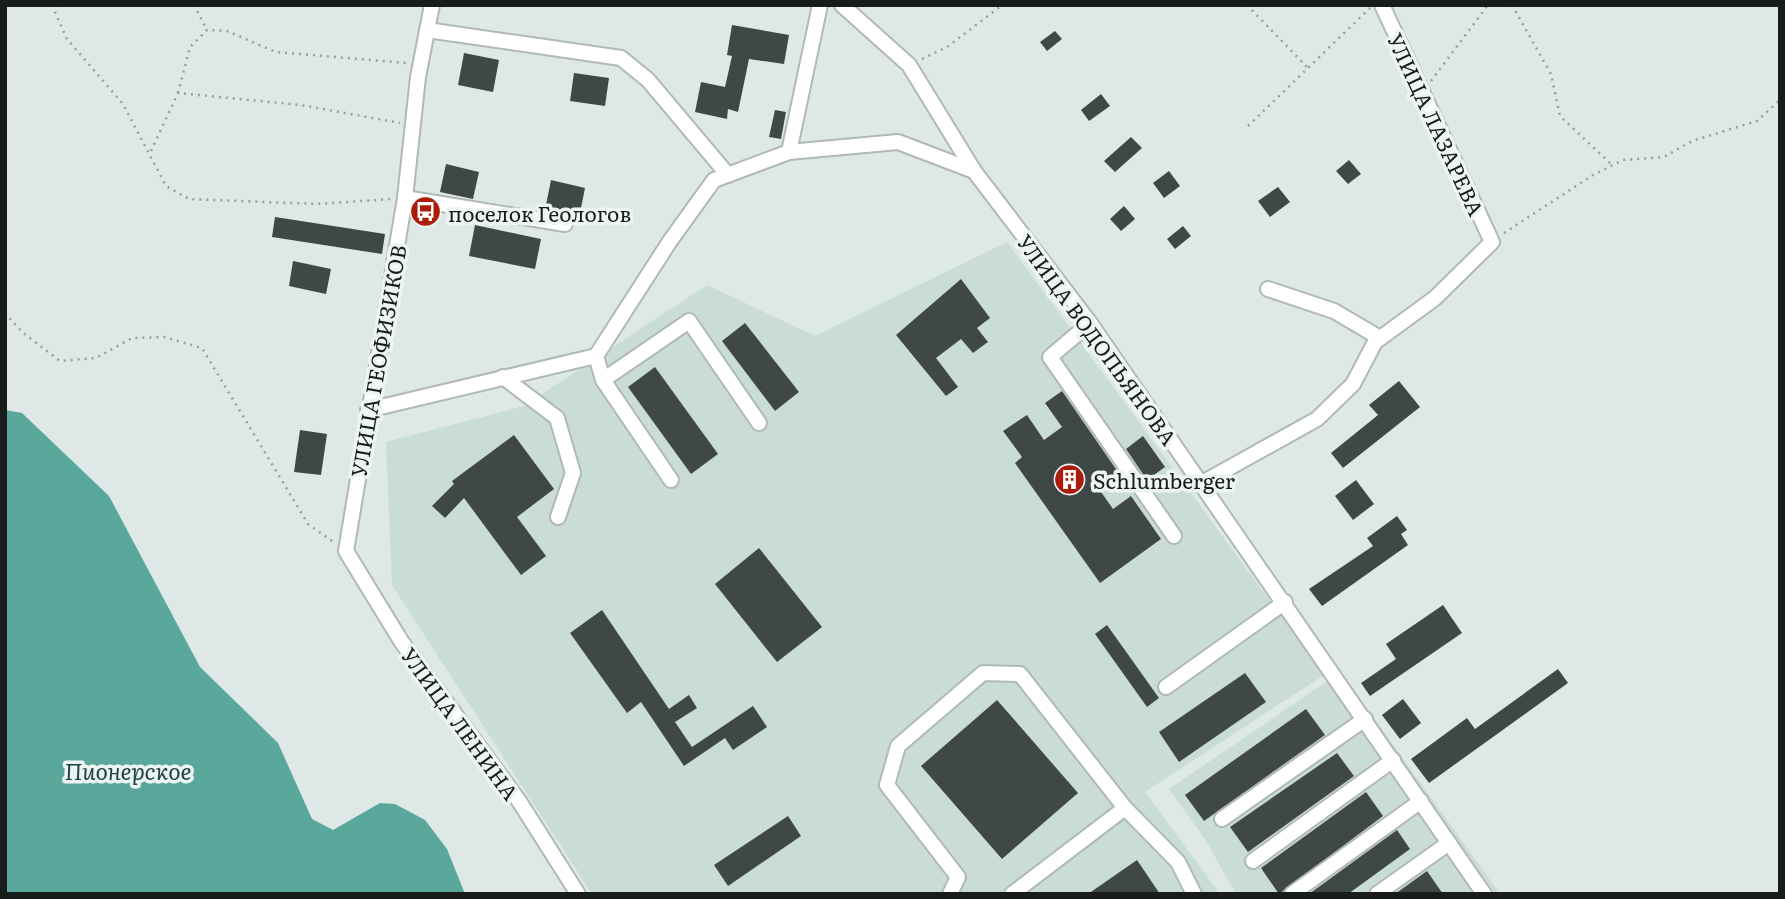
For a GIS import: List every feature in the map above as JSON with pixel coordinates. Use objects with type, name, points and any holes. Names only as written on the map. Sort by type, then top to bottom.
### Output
[{"type":"street","name":"УЛИЦА ГЕОФИЗИКОВ","points":[[346,551],[405,198],[421,64],[432,5]]},
{"type":"street","points":[[789,152],[820,5]]},
{"type":"street","name":"УЛИЦА ВОДОПЬЯНОВА","points":[[842,5],[909,65],[974,171],[1090,323],[1365,719],[1479,892]]},
{"type":"street","name":"УЛИЦА ЛАЗАРЕВА","points":[[1382,5],[1492,242]]},
{"type":"street","points":[[427,30],[621,58],[648,80],[728,175]]},
{"type":"street","points":[[368,410],[596,356],[714,180],[789,152],[898,142],[974,171]]},
{"type":"street","points":[[405,198],[565,225]]},
{"type":"street","points":[[1202,483],[1317,419],[1353,384],[1375,342],[1435,298],[1492,242]]},
{"type":"street","points":[[1268,289],[1332,310],[1380,338]]},
{"type":"street","points":[[603,380],[689,321],[759,423]]},
{"type":"street","points":[[1090,323],[1050,357],[1174,536]]},
{"type":"street","points":[[596,356],[603,380],[671,480]]},
{"type":"street","points":[[503,377],[557,418],[573,474],[558,517]]},
{"type":"street","name":"УЛИЦА ЛЕНИНА","points":[[346,551],[401,640],[519,801],[578,894]]},
{"type":"street","points":[[1166,687],[1285,602]]},
{"type":"street","points":[[950,894],[958,877],[887,785],[898,746],[983,673],[1020,674],[1125,808],[1178,862],[1194,894]]},
{"type":"street","points":[[1222,819],[1365,719]]},
{"type":"street","points":[[1253,861],[1393,760]]},
{"type":"street","points":[[1292,894],[1421,801]]},
{"type":"street","points":[[1012,894],[1125,808]]},
{"type":"street","points":[[1377,894],[1449,843]]},
{"type":"path","points":[[57,5],[55,12],[67,39],[124,104],[151,151],[166,186],[189,199],[316,204],[405,198]]},
{"type":"path","points":[[194,5],[207,30]]},
{"type":"path","points":[[909,65],[947,47],[1002,6],[1008,5]]},
{"type":"path","points":[[1247,5],[1307,67]]},
{"type":"path","points":[[1248,126],[1372,5]]},
{"type":"path","points":[[1423,92],[1488,5]]},
{"type":"path","points":[[1512,5],[1551,74],[1560,116],[1613,165]]},
{"type":"path","points":[[151,151],[178,93],[190,47],[207,30],[227,31],[276,52],[421,64]]},
{"type":"path","points":[[178,93],[302,105],[413,125]]},
{"type":"path","points":[[1492,242],[1528,215],[1623,160],[1664,157],[1692,141],[1757,121],[1780,100]]},
{"type":"path","points":[[5,313],[22,332],[60,361],[96,358],[132,338],[164,337],[202,348],[308,524],[346,551]]},
{"type":"shaded area","points":[[1007,242],[1324,675],[1145,792],[1220,894],[592,894],[392,585],[386,442],[524,406],[707,285],[815,336]]},
{"type":"shaded area","points":[[1341,672],[1500,894],[1236,894],[1205,839],[1169,789]]},
{"type":"water","name":"Пионерское","points":[[5,410],[22,413],[109,496],[200,667],[278,743],[312,819],[333,830],[380,803],[395,804],[425,820],[447,849],[465,894],[5,894]]},
{"type":"building","points":[[732,25],[789,35],[784,64],[749,59],[738,112],[728,109],[727,119],[695,112],[701,82],[725,87],[732,56],[727,55]]},
{"type":"building","points":[[1055,31],[1062,39],[1047,51],[1040,42]]},
{"type":"building","points":[[464,53],[499,60],[493,92],[458,85]]},
{"type":"building","points":[[574,73],[609,78],[605,106],[570,101]]},
{"type":"building","points":[[1101,94],[1110,106],[1089,121],[1081,110]]},
{"type":"building","points":[[775,110],[786,112],[781,139],[769,137]]},
{"type":"building","points":[[1131,137],[1142,148],[1115,172],[1104,161]]},
{"type":"building","points":[[1349,160],[1361,174],[1348,184],[1336,171]]},
{"type":"building","points":[[446,164],[479,172],[473,199],[440,192]]},
{"type":"building","points":[[1169,171],[1180,186],[1164,198],[1153,183]]},
{"type":"building","points":[[551,180],[585,188],[579,218],[545,210]]},
{"type":"building","points":[[1278,187],[1290,202],[1270,217],[1258,201]]},
{"type":"building","points":[[1124,206],[1135,219],[1121,231],[1110,219]]},
{"type":"building","points":[[275,217],[385,234],[382,254],[272,237]]},
{"type":"building","points":[[475,225],[541,239],[535,269],[469,256]]},
{"type":"building","points":[[1183,226],[1191,236],[1175,249],[1167,239]]},
{"type":"building","points":[[293,261],[331,269],[326,294],[289,286]]},
{"type":"building","points":[[961,279],[990,318],[977,328],[988,342],[973,353],[961,339],[936,358],[958,387],[946,396],[896,335]]},
{"type":"building","points":[[745,323],[799,392],[775,411],[722,341]]},
{"type":"building","points":[[655,367],[718,454],[691,474],[628,387]]},
{"type":"building","points":[[1399,381],[1420,407],[1343,468],[1331,453],[1378,415],[1369,405]]},
{"type":"building","name":"Schlumberger","points":[[1062,391],[1120,475],[1099,489],[1113,509],[1131,496],[1161,539],[1100,583],[1015,463],[1022,457],[1003,431],[1027,415],[1044,440],[1062,427],[1045,403]]},
{"type":"building","points":[[300,430],[327,434],[321,475],[294,472]]},
{"type":"building","points":[[514,435],[554,489],[517,517],[546,556],[521,575],[464,498],[445,518],[432,506],[454,484],[452,481]]},
{"type":"building","points":[[1143,436],[1165,467],[1147,480],[1126,449]]},
{"type":"building","points":[[1356,480],[1374,504],[1353,520],[1335,496]]},
{"type":"building","points":[[1397,516],[1407,530],[1401,534],[1408,545],[1322,606],[1309,589],[1373,546],[1367,538]]},
{"type":"building","points":[[759,548],[822,627],[777,662],[715,584]]},
{"type":"building","points":[[1443,605],[1462,633],[1370,696],[1361,683],[1396,659],[1386,644]]},
{"type":"building","points":[[602,610],[669,709],[689,695],[697,708],[675,722],[692,747],[753,706],[767,727],[733,750],[725,738],[684,766],[641,702],[627,713],[570,633]]},
{"type":"building","points":[[1107,625],[1159,698],[1147,707],[1095,634]]},
{"type":"building","points":[[1558,669],[1568,683],[1429,783],[1411,759],[1467,718],[1475,729]]},
{"type":"building","points":[[1245,673],[1266,702],[1179,762],[1159,732]]},
{"type":"building","points":[[1403,699],[1421,723],[1400,739],[1382,715]]},
{"type":"building","points":[[997,700],[1078,793],[1002,859],[921,766]]},
{"type":"building","points":[[1306,709],[1325,735],[1204,821],[1185,795]]},
{"type":"building","points":[[1337,753],[1354,776],[1248,852],[1230,827]]},
{"type":"building","points":[[1366,792],[1383,816],[1279,894],[1261,868]]},
{"type":"building","points":[[788,816],[801,836],[728,886],[714,865]]},
{"type":"building","points":[[1397,830],[1410,849],[1348,894],[1309,894]]},
{"type":"building","points":[[1137,860],[1160,894],[1088,894]]},
{"type":"building","points":[[1427,871],[1443,894],[1395,894]]},
{"type":"place","name":"поселок Геологов","points":[[425,212]]},
{"type":"place","name":"Schlumberger","points":[[1070,479]]}]
